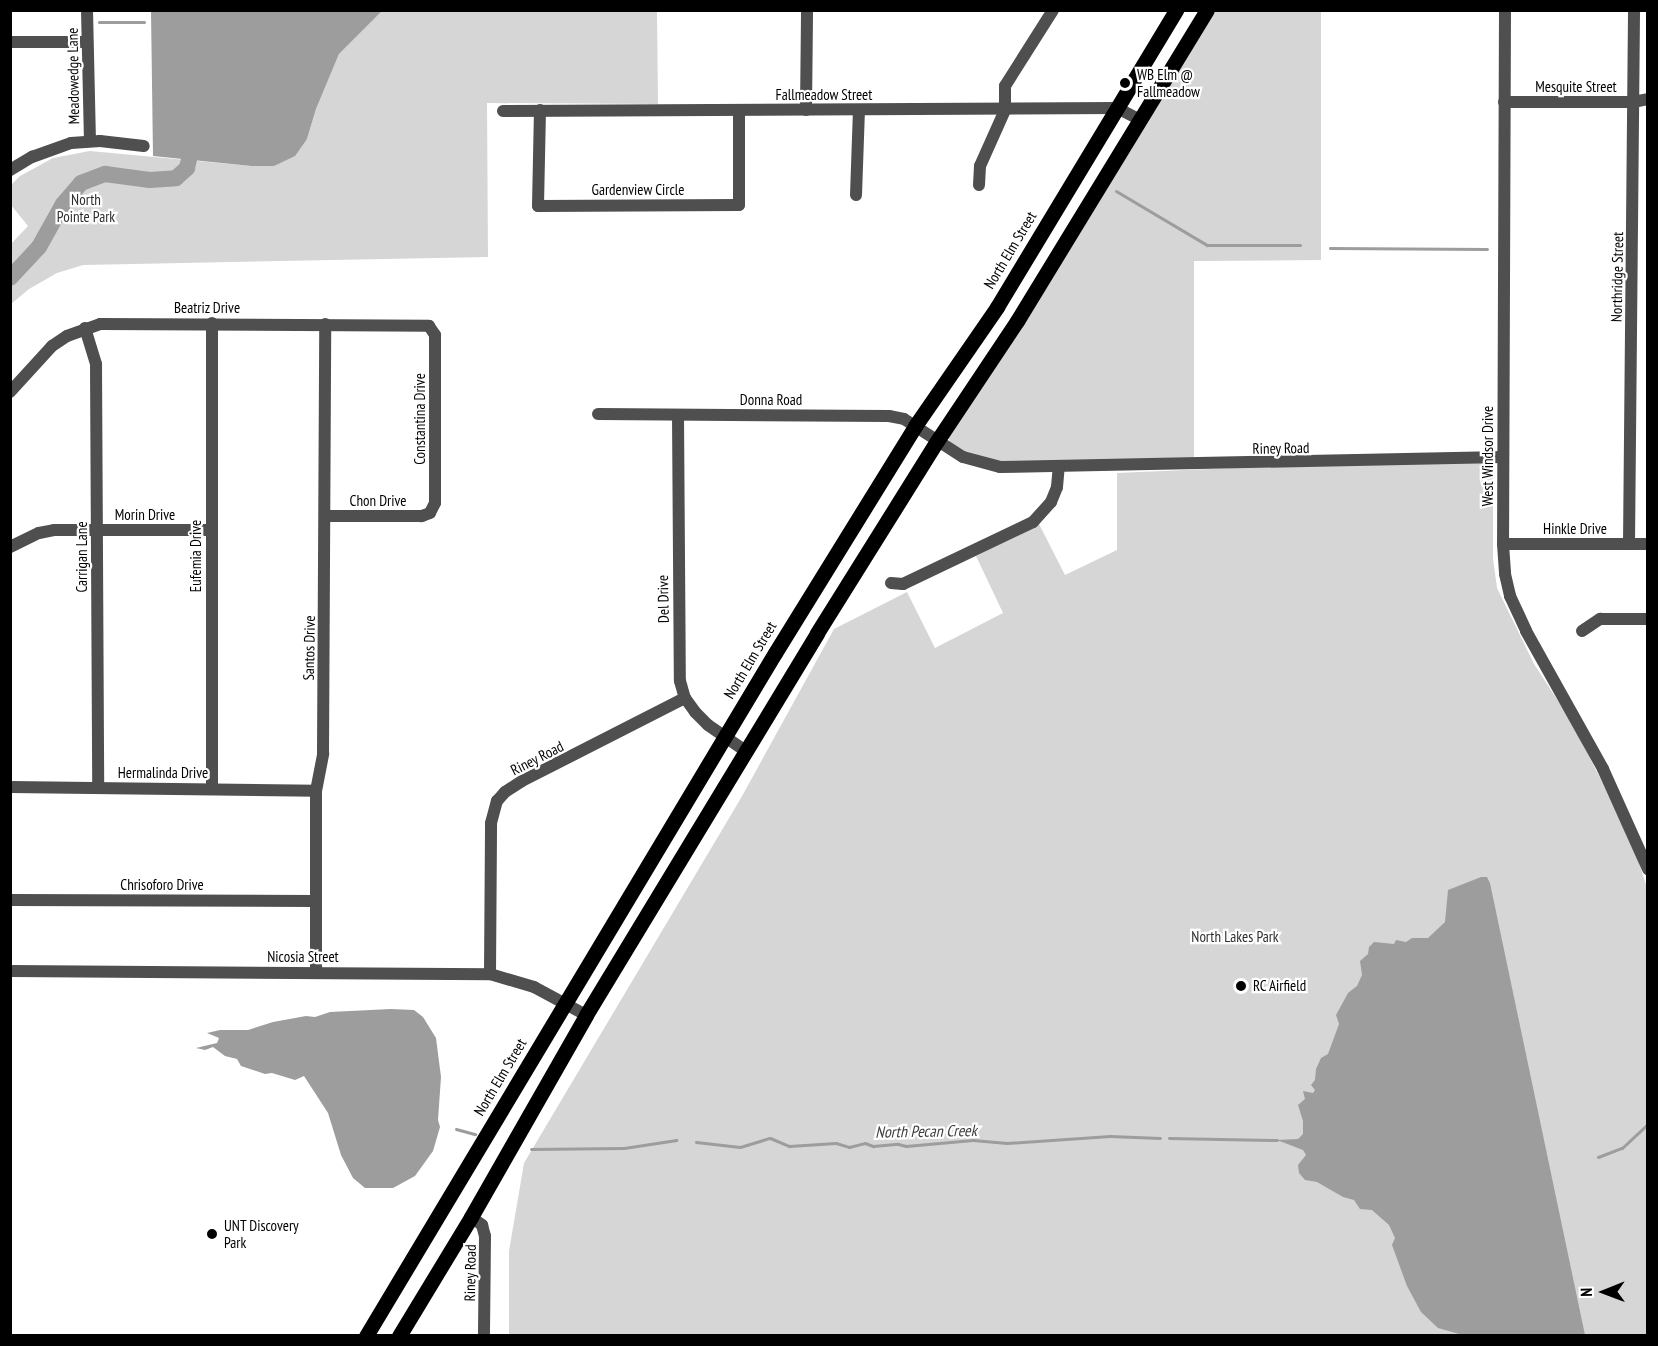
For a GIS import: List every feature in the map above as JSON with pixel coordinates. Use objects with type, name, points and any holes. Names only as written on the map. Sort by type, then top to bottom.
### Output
[{"type":"main road","name":"North Elm Street","points":[[366,1335],[725,737],[915,426],[997,307],[1176,10]]},
{"type":"main road","points":[[399,1335],[471,1217],[586,1015],[937,441],[1017,321],[1207,10]]},
{"type":"street","name":"Meadowedge Lane","points":[[87,10],[90,141]]},
{"type":"street","points":[[806,110],[807,10]]},
{"type":"street","points":[[979,185],[980,166],[1005,110],[1005,86],[1053,10]]},
{"type":"street","name":"West Windsor Drive","points":[[1505,10],[1503,457],[1505,574],[1513,605],[1534,648],[1603,769],[1647,869]]},
{"type":"street","name":"Northridge Street","points":[[1629,544],[1634,10]]},
{"type":"street","points":[[10,42],[87,42]]},
{"type":"street","name":"Mesquite Street","points":[[1504,102],[1633,102],[1647,99]]},
{"type":"street","name":"Fallmeadow Street","points":[[503,111],[1117,108],[1141,120]]},
{"type":"street","name":"Gardenview Circle","points":[[540,110],[538,206],[739,205],[739,110]]},
{"type":"street","points":[[856,195],[859,111]]},
{"type":"street","points":[[10,170],[52,148],[90,141],[144,146]]},
{"type":"street","name":"Beatriz Drive","points":[[10,392],[52,346],[85,328],[112,323],[429,326]]},
{"type":"street","name":"Eufemia Drive","points":[[212,323],[212,788]]},
{"type":"street","name":"Santos Drive","points":[[316,971],[314,901],[316,791],[323,754],[325,324]]},
{"type":"street","name":"Constantina Drive","points":[[429,326],[435,335],[435,503],[430,513]]},
{"type":"street","name":"Carrigan Lane","points":[[85,328],[94,351],[96,364],[98,787]]},
{"type":"street","name":"Donna Road","points":[[598,414],[877,415],[899,418],[937,441]]},
{"type":"street","name":"Del Drive","points":[[678,415],[680,681],[685,698]]},
{"type":"street","name":"Riney Road","points":[[937,441],[963,457],[990,465],[1059,466],[1503,457]]},
{"type":"street","points":[[891,583],[903,584],[1034,522],[1051,502],[1057,487],[1059,466]]},
{"type":"street","name":"Chon Drive","points":[[325,516],[422,516],[430,513]]},
{"type":"street","name":"Morin Drive","points":[[10,548],[39,533],[54,530],[211,530]]},
{"type":"street","name":"Hinkle Drive","points":[[1503,544],[1647,544]]},
{"type":"street","points":[[1582,631],[1600,619],[1647,619]]},
{"type":"street","points":[[685,698],[708,725],[747,752]]},
{"type":"street","name":"Riney Road","points":[[490,974],[491,823],[497,801],[505,792],[522,781],[685,698]]},
{"type":"street","name":"Hermalinda Drive","points":[[10,787],[316,791]]},
{"type":"street","name":"Chrisoforo Drive","points":[[10,900],[314,901]]},
{"type":"street","name":"Nicosia Street","points":[[10,971],[316,971],[490,974],[534,987],[586,1015]]},
{"type":"street","name":"Riney Road","points":[[471,1217],[482,1225],[485,1236],[484,1335]]},
{"type":"green space","name":"North Pointe Park","points":[[382,11],[657,11],[658,104],[487,103],[488,257],[83,265],[57,273],[29,289],[11,304],[10,245],[28,226],[11,205],[11,185],[20,176],[53,158],[90,151],[251,166],[274,166],[307,139],[316,109],[339,54]]},
{"type":"green space","points":[[1213,11],[1321,11],[1321,260],[1194,261],[1194,460],[1008,463],[973,457],[951,444],[948,437]]},
{"type":"green space","name":"North Lakes Park","points":[[1490,457],[1493,470],[1493,559],[1497,588],[1534,664],[1571,721],[1603,784],[1638,860],[1647,888],[1647,1335],[509,1336],[509,1251],[524,1163],[741,798],[834,629],[907,592],[935,648],[1003,613],[976,556],[1039,524],[1065,575],[1117,550],[1117,473]]},
{"type":"shaded area","points":[[151,10],[382,11],[339,54],[316,109],[307,139],[295,156],[274,166],[251,166],[153,156]]},
{"type":"shaded area","points":[[1481,877],[1487,877],[1490,883],[1585,1335],[1466,1336],[1438,1328],[1421,1312],[1407,1286],[1392,1245],[1395,1238],[1389,1225],[1372,1210],[1360,1209],[1354,1200],[1343,1197],[1317,1182],[1305,1180],[1299,1173],[1298,1165],[1306,1155],[1303,1150],[1277,1140],[1298,1139],[1303,1134],[1303,1121],[1298,1105],[1305,1099],[1303,1091],[1313,1093],[1315,1090],[1311,1085],[1315,1080],[1316,1069],[1321,1058],[1328,1054],[1339,1024],[1336,1015],[1348,993],[1357,986],[1362,975],[1360,961],[1368,954],[1369,947],[1374,942],[1394,944],[1396,940],[1406,942],[1412,938],[1428,938],[1445,922],[1448,890]]},
{"type":"shaded area","points":[[414,1010],[423,1017],[436,1038],[441,1077],[438,1120],[440,1127],[433,1151],[415,1176],[393,1188],[365,1188],[353,1178],[341,1155],[328,1113],[304,1076],[295,1080],[272,1073],[265,1074],[241,1066],[237,1059],[225,1056],[213,1047],[205,1050],[196,1048],[217,1043],[219,1038],[207,1033],[220,1030],[248,1030],[273,1022],[306,1016],[315,1017],[330,1012]]},
{"type":"waterway","points":[[99,22],[144,22]]},
{"type":"waterway","points":[[10,278],[39,247],[63,204],[81,183],[105,174],[150,180],[176,178],[187,168],[194,138]]},
{"type":"waterway","points":[[1116,191],[1207,245],[1300,245]]},
{"type":"waterway","points":[[1330,248],[1487,249]]},
{"type":"waterway","name":"North Pecan Creek","points":[[1598,1157],[1622,1148],[1648,1124]]},
{"type":"waterway","name":"North Pecan Creek","points":[[456,1129],[475,1134]]},
{"type":"waterway","name":"North Pecan Creek","points":[[696,1142],[740,1147],[770,1138],[789,1146],[836,1143],[849,1147],[865,1143],[873,1146],[898,1144],[906,1146],[973,1140],[1007,1143],[1110,1136],[1160,1138]]},
{"type":"waterway","name":"North Pecan Creek","points":[[1169,1138],[1277,1140]]},
{"type":"waterway","name":"North Pecan Creek","points":[[531,1149],[624,1148],[676,1140]]},
{"type":"place","name":"WB Elm @ Fallmeadow","points":[[1125,83]]},
{"type":"place","name":"RC Airfield","points":[[1241,986]]},
{"type":"place","name":"UNT Discovery Park","points":[[212,1234]]}]
